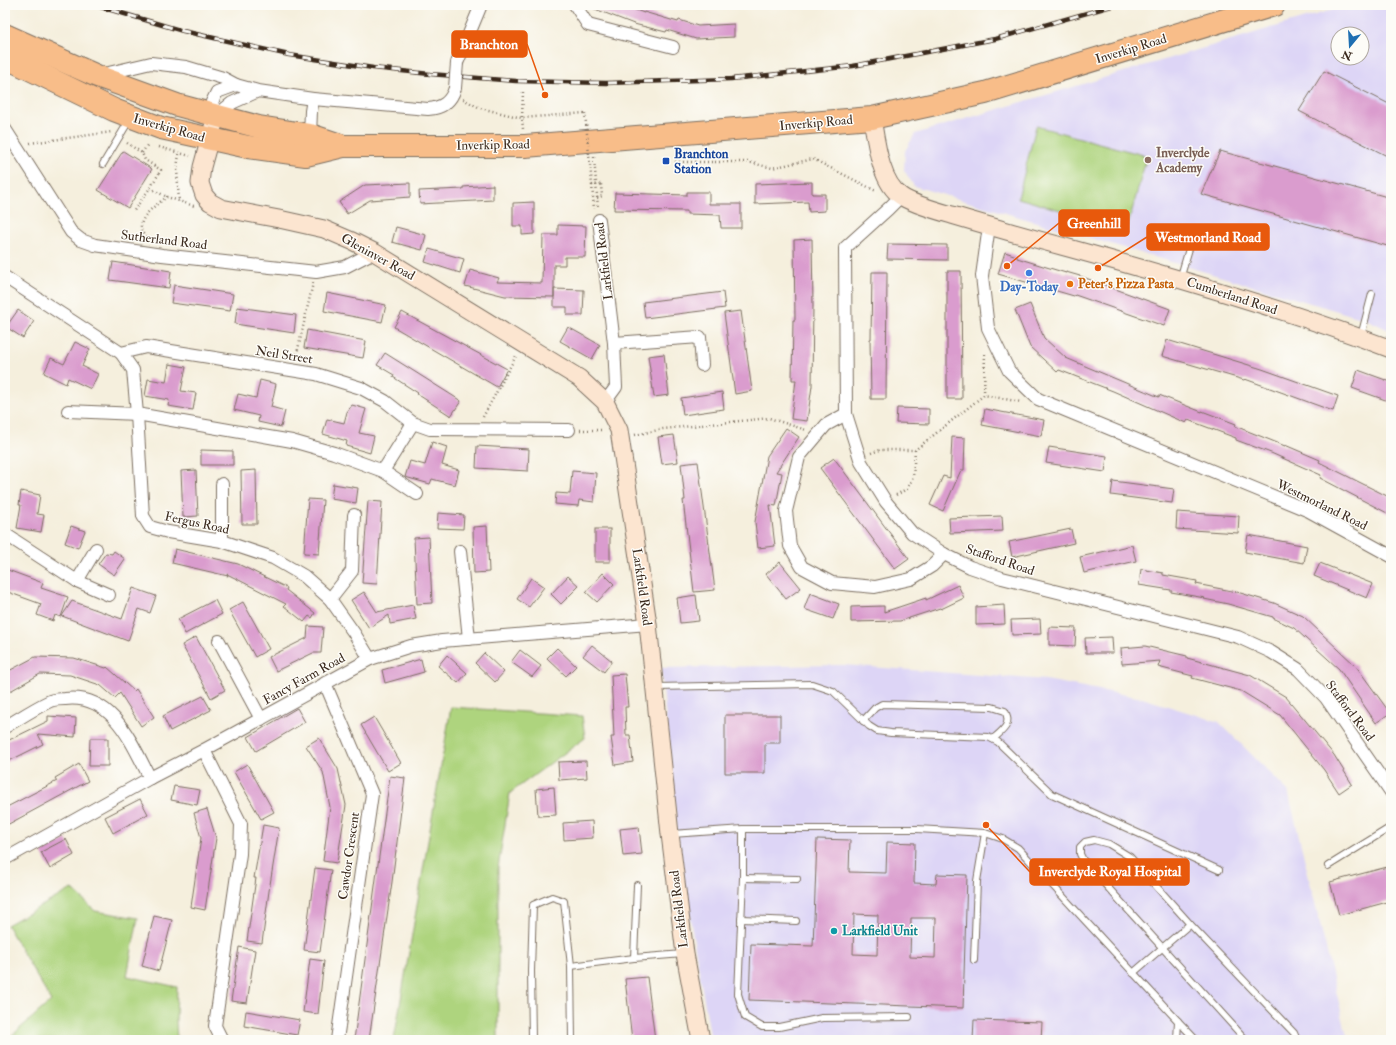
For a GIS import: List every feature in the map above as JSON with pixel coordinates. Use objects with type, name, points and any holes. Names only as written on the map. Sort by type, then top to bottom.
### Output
[{"type":"highway","name":"Inverkip Road","points":[[5,57],[114,110],[161,128],[209,140],[306,155],[343,146],[525,146],[872,118],[985,93],[1274,5]]},
{"type":"highway","name":"Inverkip Road","points":[[5,35],[97,76],[177,105],[259,127],[310,136],[343,146]]},
{"type":"street","points":[[97,76],[151,62],[186,67],[223,78],[236,85],[258,91],[313,100],[428,109],[438,108],[444,104],[454,91],[457,63],[481,5]]},
{"type":"street","points":[[575,5],[588,25],[673,47]]},
{"type":"street","points":[[210,202],[204,195],[200,183],[202,167],[216,116],[212,102],[217,92],[236,85]]},
{"type":"street","points":[[216,116],[232,103],[258,91]]},
{"type":"street","points":[[310,136],[313,100]]},
{"type":"street","points":[[872,118],[878,157],[896,191]]},
{"type":"street","name":"Sutherland Road","points":[[5,129],[71,232],[81,240],[95,245],[162,255],[316,272],[345,267],[374,252]]},
{"type":"street","name":"Cumberland Road","points":[[896,191],[926,207],[1180,279],[1360,337],[1391,349]]},
{"type":"street","name":"Stafford Road","points":[[896,191],[888,209],[846,248],[846,414],[861,462],[886,502],[912,533],[944,554],[970,567],[1002,578],[1238,637],[1271,652],[1298,669],[1326,698],[1391,792]]},
{"type":"street","name":"Gleninver Road","points":[[210,202],[221,208],[324,229],[374,252],[579,378],[605,402]]},
{"type":"street","name":"Larkfield Road","points":[[597,217],[614,343],[616,387],[605,402],[619,430],[648,624],[670,834],[685,954],[701,1040]]},
{"type":"street","name":"Westmorland Road","points":[[989,226],[982,276],[988,328],[1009,372],[1038,399],[1309,511],[1391,556]]},
{"type":"street","points":[[5,277],[121,353]]},
{"type":"street","points":[[614,343],[700,337],[702,366]]},
{"type":"street","name":"Neil Street","points":[[121,353],[146,347],[316,374],[361,388],[385,401],[413,422],[430,429],[569,430]]},
{"type":"street","name":"Fergus Road","points":[[121,353],[133,370],[143,516],[150,527],[168,532],[222,542],[273,558],[304,576],[330,599],[370,659]]},
{"type":"street","points":[[68,411],[137,414],[292,441],[334,453],[383,471],[417,494]]},
{"type":"street","points":[[846,414],[826,425],[799,457],[786,511],[790,546],[802,567],[832,583],[875,587],[911,579],[932,566],[944,554]]},
{"type":"street","points":[[383,471],[413,422]]},
{"type":"street","points":[[222,484],[222,542]]},
{"type":"street","points":[[330,599],[352,571],[354,515]]},
{"type":"street","points":[[5,534],[77,581],[108,595]]},
{"type":"street","points":[[77,581],[96,549]]},
{"type":"street","points":[[460,551],[469,639]]},
{"type":"street","name":"Fancy Farm Road","points":[[5,859],[150,778],[370,659],[411,646],[442,641],[648,624]]},
{"type":"street","points":[[219,641],[261,719]]},
{"type":"street","name":"Cawdor Crescent","points":[[325,683],[372,794],[337,1040]]},
{"type":"street","points":[[5,727],[51,700],[74,698],[93,702],[109,712],[124,730],[150,778]]},
{"type":"street","points":[[204,750],[241,824],[240,854],[215,1026],[222,1040]]},
{"type":"lane","points":[[103,164],[131,117]]},
{"type":"lane","points":[[1180,279],[1191,242]]},
{"type":"lane","points":[[1360,337],[1372,294]]},
{"type":"lane","points":[[654,687],[812,684],[833,691],[863,721],[877,730],[891,733],[988,737],[998,742],[1052,794],[1219,870]]},
{"type":"lane","points":[[863,721],[875,708],[882,704],[992,707],[1005,711],[1008,717],[1005,729],[993,739]]},
{"type":"lane","points":[[1328,866],[1391,827]]},
{"type":"lane","points":[[670,834],[743,829],[917,829],[985,833],[1003,839],[1018,848],[1196,1040]]},
{"type":"lane","points":[[743,829],[743,878],[738,994],[745,1017],[762,1027],[779,1027],[822,1018],[909,1017]]},
{"type":"lane","points":[[974,960],[978,881],[985,833]]},
{"type":"lane","points":[[1246,1040],[1083,860],[1080,854],[1080,847],[1085,842],[1094,840],[1110,844],[1130,857],[1190,924],[1294,1033],[1297,1040]]},
{"type":"lane","points":[[743,878],[797,879]]},
{"type":"lane","points":[[634,958],[637,885]]},
{"type":"lane","points":[[532,1040],[531,971],[533,905],[552,897],[564,901],[571,966],[572,1040]]},
{"type":"lane","points":[[741,919],[796,921]]},
{"type":"lane","points":[[1133,973],[1190,924]]},
{"type":"lane","points":[[571,966],[634,958],[685,954]]},
{"type":"lane","points":[[1177,1040],[1178,1021]]},
{"type":"path","points":[[454,91],[480,108],[522,118],[585,113],[592,185],[597,217]]},
{"type":"path","points":[[523,92],[522,118],[525,146]]},
{"type":"path","points":[[15,146],[98,134]]},
{"type":"path","name":"Larkfield Road","points":[[592,140],[597,198],[597,217]]},
{"type":"path","points":[[127,144],[142,153],[145,160],[161,170],[133,212]]},
{"type":"path","points":[[142,153],[148,144]]},
{"type":"path","points":[[179,154],[177,168],[179,202]]},
{"type":"path","points":[[675,162],[748,162],[772,168],[813,159],[878,192],[896,191]]},
{"type":"path","points":[[592,185],[601,184],[602,196],[597,198]]},
{"type":"path","points":[[150,188],[167,197],[193,206],[210,202]]},
{"type":"path","points":[[162,255],[143,233],[141,226],[143,220],[154,206],[167,197]]},
{"type":"path","points":[[294,370],[316,272]]},
{"type":"path","points":[[984,395],[985,334],[988,328]]},
{"type":"path","points":[[476,429],[523,344]]},
{"type":"path","points":[[880,450],[915,450],[984,395],[1023,402]]},
{"type":"path","points":[[651,431],[770,418],[818,435]]},
{"type":"path","points":[[569,430],[619,430]]},
{"type":"path","points":[[886,502],[907,489],[913,477],[915,450]]},
{"type":"shaded area","name":"Inverclyde Academy","points":[[1349,5],[1391,5],[1391,331],[1368,320],[914,186],[904,170],[905,151],[915,134]]},
{"type":"shaded area","points":[[843,665],[1046,680],[1142,698],[1219,722],[1288,791],[1348,1040],[711,1040],[680,860],[661,668]]},
{"type":"green space","points":[[1036,126],[1147,156],[1127,229],[1018,198]]},
{"type":"green space","points":[[451,707],[582,716],[585,738],[510,793],[498,868],[498,1040],[394,1040]]},
{"type":"green space","points":[[72,889],[95,911],[138,918],[127,976],[177,987],[177,1040],[7,1040],[51,1001],[7,925]]},
{"type":"building","points":[[587,5],[622,5],[644,13],[678,22],[679,20],[698,26],[734,24],[734,37],[696,39],[667,30],[666,32],[634,24]]},
{"type":"building","points":[[1324,71],[1391,105],[1391,158],[1299,111]]},
{"type":"building","points":[[123,151],[152,169],[128,208],[98,190]]},
{"type":"building","points":[[1220,151],[1391,198],[1391,247],[1201,194]]},
{"type":"building","points":[[812,182],[812,194],[825,194],[825,211],[809,212],[808,202],[755,204],[755,184]]},
{"type":"building","points":[[410,183],[410,197],[370,200],[347,214],[339,202],[365,185]]},
{"type":"building","points":[[493,185],[493,200],[420,204],[419,191],[463,189],[463,187]]},
{"type":"building","points":[[687,192],[709,192],[709,204],[741,204],[741,228],[721,228],[720,215],[687,214],[687,211],[614,210],[615,193],[687,195]]},
{"type":"building","points":[[534,202],[534,234],[522,235],[522,226],[513,226],[513,203]]},
{"type":"building","points":[[558,225],[586,226],[585,257],[565,257],[565,265],[554,265],[554,297],[505,296],[465,286],[470,270],[499,278],[497,282],[542,283],[543,235],[558,235]]},
{"type":"building","points":[[396,227],[426,235],[422,250],[392,242]]},
{"type":"building","points":[[812,239],[812,386],[807,421],[791,419],[796,380],[792,380],[793,320],[795,320],[794,240]]},
{"type":"building","points":[[888,244],[947,245],[947,260],[887,259]]},
{"type":"building","points":[[429,249],[464,259],[460,273],[425,262]]},
{"type":"building","points":[[1005,252],[1017,256],[1017,258],[1080,276],[1170,309],[1164,326],[1075,295],[1074,296],[998,274]]},
{"type":"building","points":[[113,262],[171,271],[169,288],[110,280]]},
{"type":"building","points":[[947,271],[961,271],[962,399],[947,399]]},
{"type":"building","points":[[872,272],[887,272],[886,399],[871,399],[870,339]]},
{"type":"building","points":[[174,285],[233,294],[230,311],[171,303]]},
{"type":"building","points":[[554,289],[584,290],[583,315],[567,315],[567,307],[554,307]]},
{"type":"building","points":[[723,292],[725,308],[645,318],[643,302]]},
{"type":"building","points":[[327,293],[386,305],[382,322],[324,311]]},
{"type":"building","points":[[1030,304],[1044,338],[1066,358],[1159,397],[1159,395],[1236,424],[1235,426],[1320,460],[1319,462],[1391,498],[1391,515],[1320,478],[1321,475],[1271,453],[1236,440],[1236,438],[1188,420],[1186,423],[1113,391],[1059,370],[1057,372],[1030,347],[1015,310]]},
{"type":"building","points":[[237,307],[296,315],[294,333],[235,324]]},
{"type":"building","points":[[18,310],[34,321],[23,338],[6,327]]},
{"type":"building","points":[[741,311],[752,391],[735,394],[724,313]]},
{"type":"building","points":[[402,312],[507,369],[497,387],[394,327]]},
{"type":"building","points":[[568,327],[600,345],[592,359],[560,341]]},
{"type":"building","points":[[307,330],[366,341],[363,358],[304,348]]},
{"type":"building","points":[[1167,340],[1262,369],[1338,396],[1333,411],[1245,379],[1244,380],[1162,356]]},
{"type":"building","points":[[75,342],[90,349],[82,366],[98,374],[91,389],[68,378],[66,384],[44,373],[51,358],[64,364]]},
{"type":"building","points":[[385,353],[461,401],[451,416],[393,377],[394,375],[377,365]]},
{"type":"building","points":[[664,354],[669,395],[654,397],[648,356]]},
{"type":"building","points":[[169,364],[186,367],[181,391],[196,393],[193,410],[168,406],[169,400],[145,396],[148,379],[166,382]]},
{"type":"building","points":[[1358,370],[1391,382],[1391,402],[1352,388]]},
{"type":"building","points":[[260,380],[276,384],[271,407],[285,411],[281,427],[258,422],[259,416],[234,410],[238,394],[256,398]]},
{"type":"building","points":[[722,392],[724,409],[683,415],[681,398]]},
{"type":"building","points":[[352,405],[366,409],[359,433],[374,436],[370,453],[346,446],[347,441],[323,434],[327,419],[344,423],[347,412]]},
{"type":"building","points":[[897,408],[929,409],[929,424],[896,423]]},
{"type":"building","points":[[985,409],[1044,420],[1041,436],[982,425]]},
{"type":"building","points":[[786,428],[799,437],[776,472],[782,473],[776,506],[770,505],[775,546],[758,548],[755,522],[767,456]]},
{"type":"building","points":[[674,435],[678,462],[662,464],[658,437]]},
{"type":"building","points":[[952,437],[965,438],[964,470],[961,470],[943,511],[930,505],[943,476],[950,478]]},
{"type":"building","points":[[432,442],[447,447],[442,465],[459,470],[455,485],[432,479],[430,484],[405,477],[410,461],[425,465]]},
{"type":"building","points":[[477,446],[529,449],[528,471],[476,468]]},
{"type":"building","points":[[1049,447],[1107,456],[1105,472],[1046,463]]},
{"type":"building","points":[[201,450],[233,451],[233,465],[201,465]]},
{"type":"building","points":[[834,458],[909,559],[895,569],[820,468]]},
{"type":"building","points":[[698,462],[715,590],[694,592],[683,500],[685,500],[681,464]]},
{"type":"building","points":[[196,470],[198,516],[183,517],[181,471]]},
{"type":"building","points":[[256,470],[257,524],[242,524],[241,471]]},
{"type":"building","points":[[572,471],[596,473],[594,502],[579,500],[578,506],[555,504],[556,493],[570,494]]},
{"type":"building","points":[[1113,481],[1174,489],[1172,503],[1111,495]]},
{"type":"building","points":[[333,484],[358,488],[356,503],[331,499]]},
{"type":"building","points":[[21,491],[40,495],[37,514],[44,515],[41,532],[17,528],[21,505],[19,505]]},
{"type":"building","points":[[308,499],[323,500],[319,554],[304,553]]},
{"type":"building","points":[[368,501],[382,502],[377,584],[362,583]]},
{"type":"building","points":[[1177,512],[1239,516],[1238,533],[1176,529]]},
{"type":"building","points":[[438,513],[464,515],[463,529],[437,528]]},
{"type":"building","points":[[1002,516],[1003,531],[950,533],[949,518]]},
{"type":"building","points":[[71,526],[85,531],[78,548],[65,543]]},
{"type":"building","points":[[487,526],[489,572],[474,573],[473,527]]},
{"type":"building","points":[[595,529],[610,529],[610,562],[595,562]]},
{"type":"building","points":[[1071,529],[1074,543],[1012,557],[1009,542]]},
{"type":"building","points":[[1248,535],[1307,546],[1304,563],[1245,552]]},
{"type":"building","points":[[429,537],[432,603],[417,604],[414,538]]},
{"type":"building","points":[[1132,545],[1136,561],[1084,573],[1080,557]]},
{"type":"building","points":[[175,549],[238,564],[287,588],[286,590],[315,613],[312,618],[309,616],[304,622],[284,606],[286,604],[227,574],[228,576],[172,563]]},
{"type":"building","points":[[114,551],[125,559],[114,575],[98,564],[106,553],[112,554]]},
{"type":"building","points":[[780,562],[801,588],[786,599],[766,574]]},
{"type":"building","points":[[1320,563],[1373,584],[1367,598],[1314,576]]},
{"type":"building","points":[[5,569],[43,583],[41,588],[68,597],[61,617],[55,615],[53,621],[37,615],[41,604],[5,591]]},
{"type":"building","points":[[1141,569],[1163,573],[1163,575],[1197,581],[1196,584],[1237,592],[1274,603],[1303,616],[1356,666],[1390,713],[1376,723],[1339,669],[1294,628],[1273,617],[1228,604],[1171,592],[1171,590],[1139,585]]},
{"type":"building","points":[[603,573],[614,584],[597,602],[586,592]]},
{"type":"building","points":[[568,576],[579,586],[561,604],[551,594]]},
{"type":"building","points":[[531,578],[544,587],[529,607],[517,599]]},
{"type":"building","points":[[958,585],[964,598],[941,609],[940,608],[900,621],[851,622],[851,607],[884,606],[884,612],[926,598],[926,600]]},
{"type":"building","points":[[133,588],[156,596],[150,613],[139,609],[128,641],[62,616],[72,601],[122,619]]},
{"type":"building","points":[[364,592],[377,612],[413,605],[416,619],[390,624],[389,615],[369,628],[351,600]]},
{"type":"building","points":[[810,593],[839,604],[833,619],[804,609]]},
{"type":"building","points":[[696,595],[699,621],[680,623],[677,598]]},
{"type":"building","points":[[215,600],[222,614],[185,634],[178,619]]},
{"type":"building","points":[[243,602],[269,649],[255,657],[229,610]]},
{"type":"building","points":[[1004,605],[1005,624],[976,625],[976,607]]},
{"type":"building","points":[[1040,619],[1041,634],[1012,635],[1011,620]]},
{"type":"building","points":[[308,626],[323,627],[321,653],[313,653],[276,671],[269,657],[307,638]]},
{"type":"building","points":[[1049,627],[1076,628],[1075,646],[1049,645]]},
{"type":"building","points":[[196,637],[225,690],[211,698],[182,645]]},
{"type":"building","points":[[1112,637],[1113,653],[1086,653],[1085,638]]},
{"type":"building","points":[[592,645],[612,661],[604,672],[583,656]]},
{"type":"building","points":[[1145,646],[1187,656],[1187,658],[1250,675],[1286,697],[1334,755],[1352,784],[1339,793],[1324,770],[1280,715],[1241,691],[1158,667],[1160,661],[1122,664],[1121,648]]},
{"type":"building","points":[[557,648],[576,666],[566,676],[547,658]]},
{"type":"building","points":[[520,650],[541,666],[532,677],[511,662]]},
{"type":"building","points":[[484,653],[504,672],[495,682],[475,663]]},
{"type":"building","points":[[447,655],[467,673],[458,683],[438,666]]},
{"type":"building","points":[[35,657],[74,658],[106,668],[107,667],[134,691],[136,689],[154,717],[141,726],[120,693],[115,698],[100,685],[70,675],[40,674],[5,694],[5,673]]},
{"type":"building","points":[[421,659],[424,672],[385,683],[382,670]]},
{"type":"building","points":[[625,674],[628,707],[625,707],[626,735],[630,735],[633,762],[615,765],[611,737],[614,737],[611,675]]},
{"type":"building","points":[[203,696],[211,710],[170,731],[163,716]]},
{"type":"building","points":[[297,708],[305,722],[256,751],[248,737]]},
{"type":"building","points":[[725,715],[780,715],[780,743],[765,743],[765,773],[725,773]]},
{"type":"building","points":[[48,716],[76,718],[75,737],[38,734],[43,744],[5,763],[5,742],[48,721]]},
{"type":"building","points":[[374,717],[401,763],[388,771],[361,725]]},
{"type":"building","points":[[90,738],[108,738],[108,766],[89,766]]},
{"type":"building","points":[[319,738],[338,769],[346,805],[337,863],[323,861],[330,807],[323,772],[306,746]]},
{"type":"building","points":[[586,761],[587,778],[559,780],[558,762]]},
{"type":"building","points":[[79,764],[88,781],[5,826],[5,808],[57,781],[55,778]]},
{"type":"building","points":[[247,764],[274,812],[261,819],[234,772]]},
{"type":"building","points":[[390,776],[405,778],[392,882],[369,1040],[354,1040]]},
{"type":"building","points":[[174,786],[200,790],[197,805],[171,800]]},
{"type":"building","points":[[554,787],[556,815],[538,816],[536,789]]},
{"type":"building","points":[[140,799],[148,814],[113,833],[105,817]]},
{"type":"building","points":[[207,809],[216,838],[205,910],[191,907],[201,838],[194,813]]},
{"type":"building","points":[[592,821],[593,838],[564,840],[563,823]]},
{"type":"building","points":[[263,825],[279,828],[262,943],[247,941],[256,878],[254,878]]},
{"type":"building","points":[[639,827],[642,854],[623,856],[620,829]]},
{"type":"building","points":[[66,839],[74,855],[50,869],[41,852]]},
{"type":"building","name":"Larkfield Unit","points":[[817,839],[850,840],[849,872],[886,873],[887,842],[915,843],[914,883],[936,884],[937,874],[967,875],[963,1008],[749,1000],[751,944],[813,946]],"holes":[[[854,914],[878,915],[877,955],[853,954]],[[911,918],[936,918],[935,958],[910,957]]]},
{"type":"building","points":[[1391,866],[1391,901],[1339,915],[1330,882]]},
{"type":"building","points":[[315,868],[331,870],[320,952],[304,950]]},
{"type":"building","points":[[154,916],[172,920],[159,971],[142,966]]},
{"type":"building","points":[[239,947],[255,950],[247,1003],[231,1001]]},
{"type":"building","points":[[310,959],[324,961],[318,1014],[303,1012]]},
{"type":"building","points":[[647,977],[655,1040],[632,1040],[625,979]]},
{"type":"building","points":[[246,1011],[300,1020],[297,1035],[244,1026]]},
{"type":"building","points":[[974,1020],[1042,1022],[1041,1040],[973,1040]]},
{"type":"railway","points":[[94,5],[183,31],[289,55],[373,68],[516,81],[606,83],[731,79],[853,66],[995,39],[1115,5]]},
{"type":"place","name":"Branchton","points":[[545,95]]},
{"type":"place","name":"Inverclyde Academy","points":[[1148,160]]},
{"type":"place","name":"Branchton Station","points":[[666,161]]},
{"type":"place","name":"Greenhill","points":[[1007,266]]},
{"type":"place","name":"Westmorland Road","points":[[1098,268]]},
{"type":"place","name":"Day-Today","points":[[1029,273]]},
{"type":"place","name":"Peter's Pizza Pasta","points":[[1070,284]]},
{"type":"place","name":"Inverclyde Royal Hospital","points":[[986,825]]},
{"type":"place","name":"Larkfield Unit","points":[[834,931]]}]
